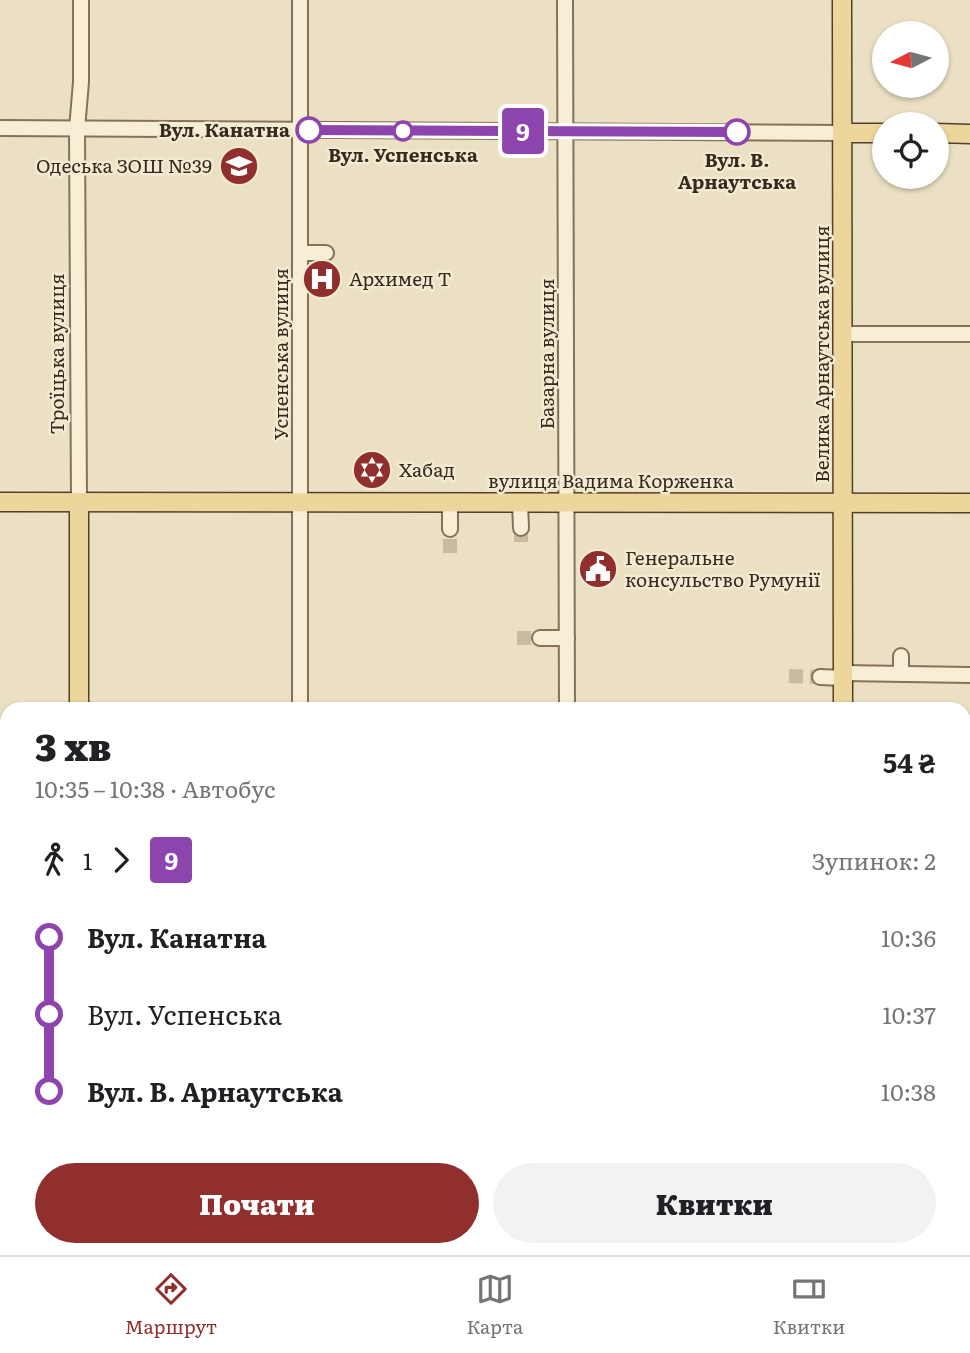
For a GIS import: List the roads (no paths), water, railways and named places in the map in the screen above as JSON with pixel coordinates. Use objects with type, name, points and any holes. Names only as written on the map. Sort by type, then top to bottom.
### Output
[{"type":"main road","name":"Велика Арнаутська вулиця","points":[[842,0],[843,702]]},
{"type":"main road","points":[[843,133],[872,133]]},
{"type":"main road","points":[[949,134],[970,134]]},
{"type":"main road","name":"вулиця Вадима Корженка","points":[[0,502],[970,503]]},
{"type":"main road","name":"Троїцька вулиця","points":[[79,502],[79,702]]},
{"type":"street","name":"Троїцька вулиця","points":[[79,502],[77,129],[81,0]]},
{"type":"street","name":"Успенська вулиця","points":[[300,0],[300,702]]},
{"type":"street","name":"Базарна вулиця","points":[[565,0],[567,702]]},
{"type":"street","points":[[0,128],[843,133]]},
{"type":"street","points":[[301,253],[326,253]]},
{"type":"street","points":[[842,334],[970,334]]},
{"type":"street","points":[[450,502],[450,529]]},
{"type":"street","points":[[520,502],[521,528]]},
{"type":"street","points":[[541,638],[567,638]]},
{"type":"street","points":[[901,656],[901,674]]},
{"type":"street","points":[[820,677],[970,675]]},
{"type":"tunnel","points":[[521,528],[521,547]]},
{"type":"tunnel","points":[[450,529],[450,553]]},
{"type":"tunnel","points":[[517,638],[540,638]]},
{"type":"tunnel","points":[[789,676],[820,677]]},
{"type":"place","name":"Вул. Канатна","points":[[309,130]]},
{"type":"place","name":"Вул. Успенська","points":[[403,131]]},
{"type":"place","name":"Вул. В. Арнаутська","points":[[737,132]]},
{"type":"place","name":"Одеська ЗОШ №39","points":[[239,166]]},
{"type":"place","name":"Архимед Т","points":[[322,279]]},
{"type":"place","name":"Хабад","points":[[372,470]]},
{"type":"place","name":"Генеральне консульство Румунії","points":[[598,569]]}]
